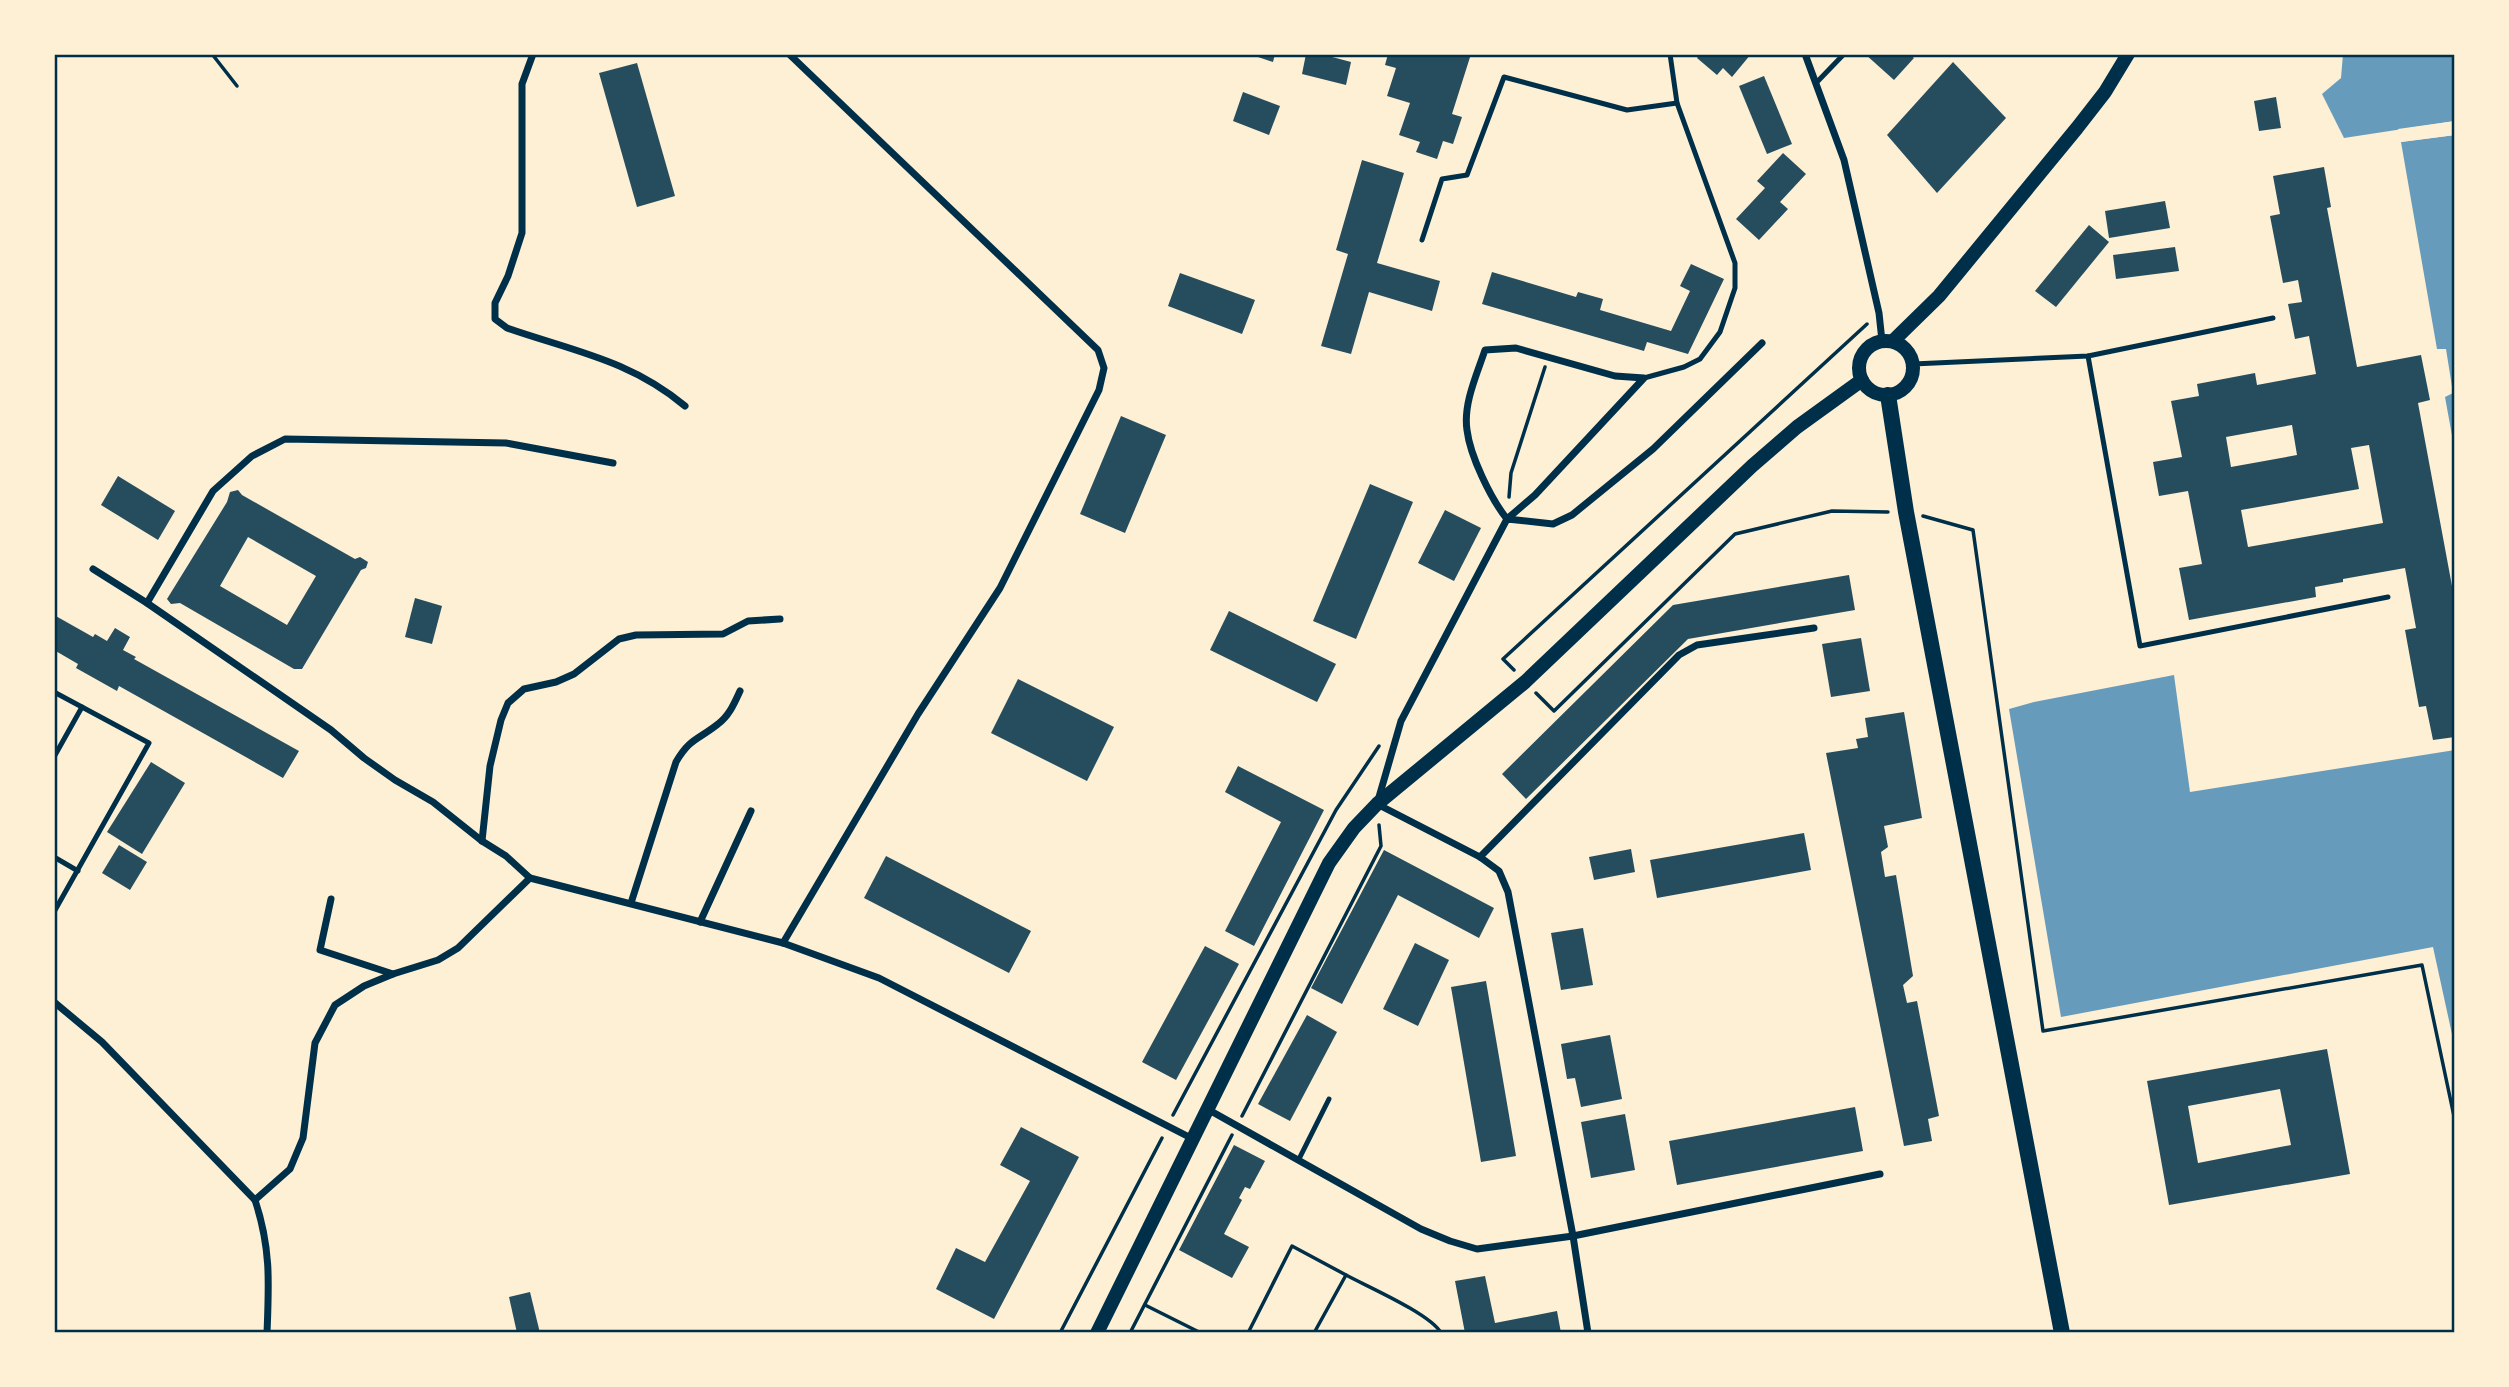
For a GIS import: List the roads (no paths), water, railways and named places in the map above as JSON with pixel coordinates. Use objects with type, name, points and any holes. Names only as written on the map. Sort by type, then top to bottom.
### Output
[{"type":"main road","points":[[1887,341],[1906,350],[1913,364],[1913,373],[1904,388],[1888,395],[1873,391],[1862,380],[1859,364],[1862,356],[1873,344],[1887,341],[1939,296],[2077,128],[2105,92],[2128,54]]},
{"type":"main road","points":[[1097,1333],[1329,863],[1354,828],[1377,804],[1525,682],[1752,466],[1797,428],[1862,380]]},
{"type":"main road","points":[[1888,395],[1906,512],[2062,1333]]},
{"type":"street","points":[[533,54],[522,84],[522,233],[495,303],[495,319],[507,328],[608,359],[664,389],[685,406]]},
{"type":"street","points":[[783,943],[918,714],[1000,588],[1099,390],[1104,368],[1098,350],[789,54]]},
{"type":"street","points":[[1805,54],[1844,160],[1887,341]]},
{"type":"street","points":[[1644,378],[1615,376],[1516,348],[1485,350],[1469,402],[1467,430],[1492,500],[1507,519],[1553,524],[1572,515],[1653,449],[1762,343]]},
{"type":"street","points":[[1588,1333],[1573,1236],[1508,892],[1499,871],[1480,857],[1377,804],[1401,721],[1507,519],[1535,495],[1644,378]]},
{"type":"street","points":[[147,603],[213,491],[252,456],[285,439],[506,443],[613,463]]},
{"type":"street","points":[[93,569],[331,730],[395,780],[433,802],[482,841],[506,856],[530,878],[783,943],[879,978],[1194,1139]]},
{"type":"street","points":[[482,841],[490,766],[501,720],[508,703],[524,689],[555,682],[574,674],[619,639],[636,635],[723,634],[748,621],[780,620]]},
{"type":"street","points":[[1480,857],[1679,656],[1697,645],[1814,628]]},
{"type":"street","points":[[631,903],[676,762],[686,745],[718,724],[732,709],[740,691]]},
{"type":"street","points":[[700,922],[751,811]]},
{"type":"street","points":[[255,1200],[290,1168],[303,1138],[315,1043],[335,1005],[364,986],[438,960],[458,947],[530,878]]},
{"type":"street","points":[[331,900],[320,950],[393,974]]},
{"type":"street","points":[[54,1002],[102,1042],[255,1200],[265,1230],[270,1274],[267,1333]]},
{"type":"street","points":[[1209,1110],[1421,1229],[1477,1249],[1573,1236],[1880,1174]]},
{"type":"lane","points":[[1644,378],[1684,367],[1700,359],[1720,332],[1735,288],[1735,263],[1677,103],[1670,54]]},
{"type":"lane","points":[[1817,82],[1843,54]]},
{"type":"lane","points":[[1422,240],[1442,179],[1467,176],[1504,78],[1627,110],[1677,103]]},
{"type":"lane","points":[[1913,364],[2088,356],[2273,318]]},
{"type":"lane","points":[[2088,356],[2140,646],[2388,597]]},
{"type":"lane","points":[[54,692],[149,743],[55,907]]},
{"type":"lane","points":[[54,757],[82,707]]},
{"type":"lane","points":[[54,857],[78,871]]},
{"type":"lane","points":[[1299,1159],[1329,1099]]},
{"type":"water","points":[[2343,54],[2455,54],[2455,121],[2344,138],[2322,94],[2341,78]]},
{"type":"water","points":[[2455,135],[2455,452],[2445,397],[2453,393],[2446,349],[2437,349],[2401,142]]},
{"type":"water","points":[[2174,675],[2190,792],[2455,750],[2455,1048],[2433,947],[2061,1017],[2009,709]]}]
